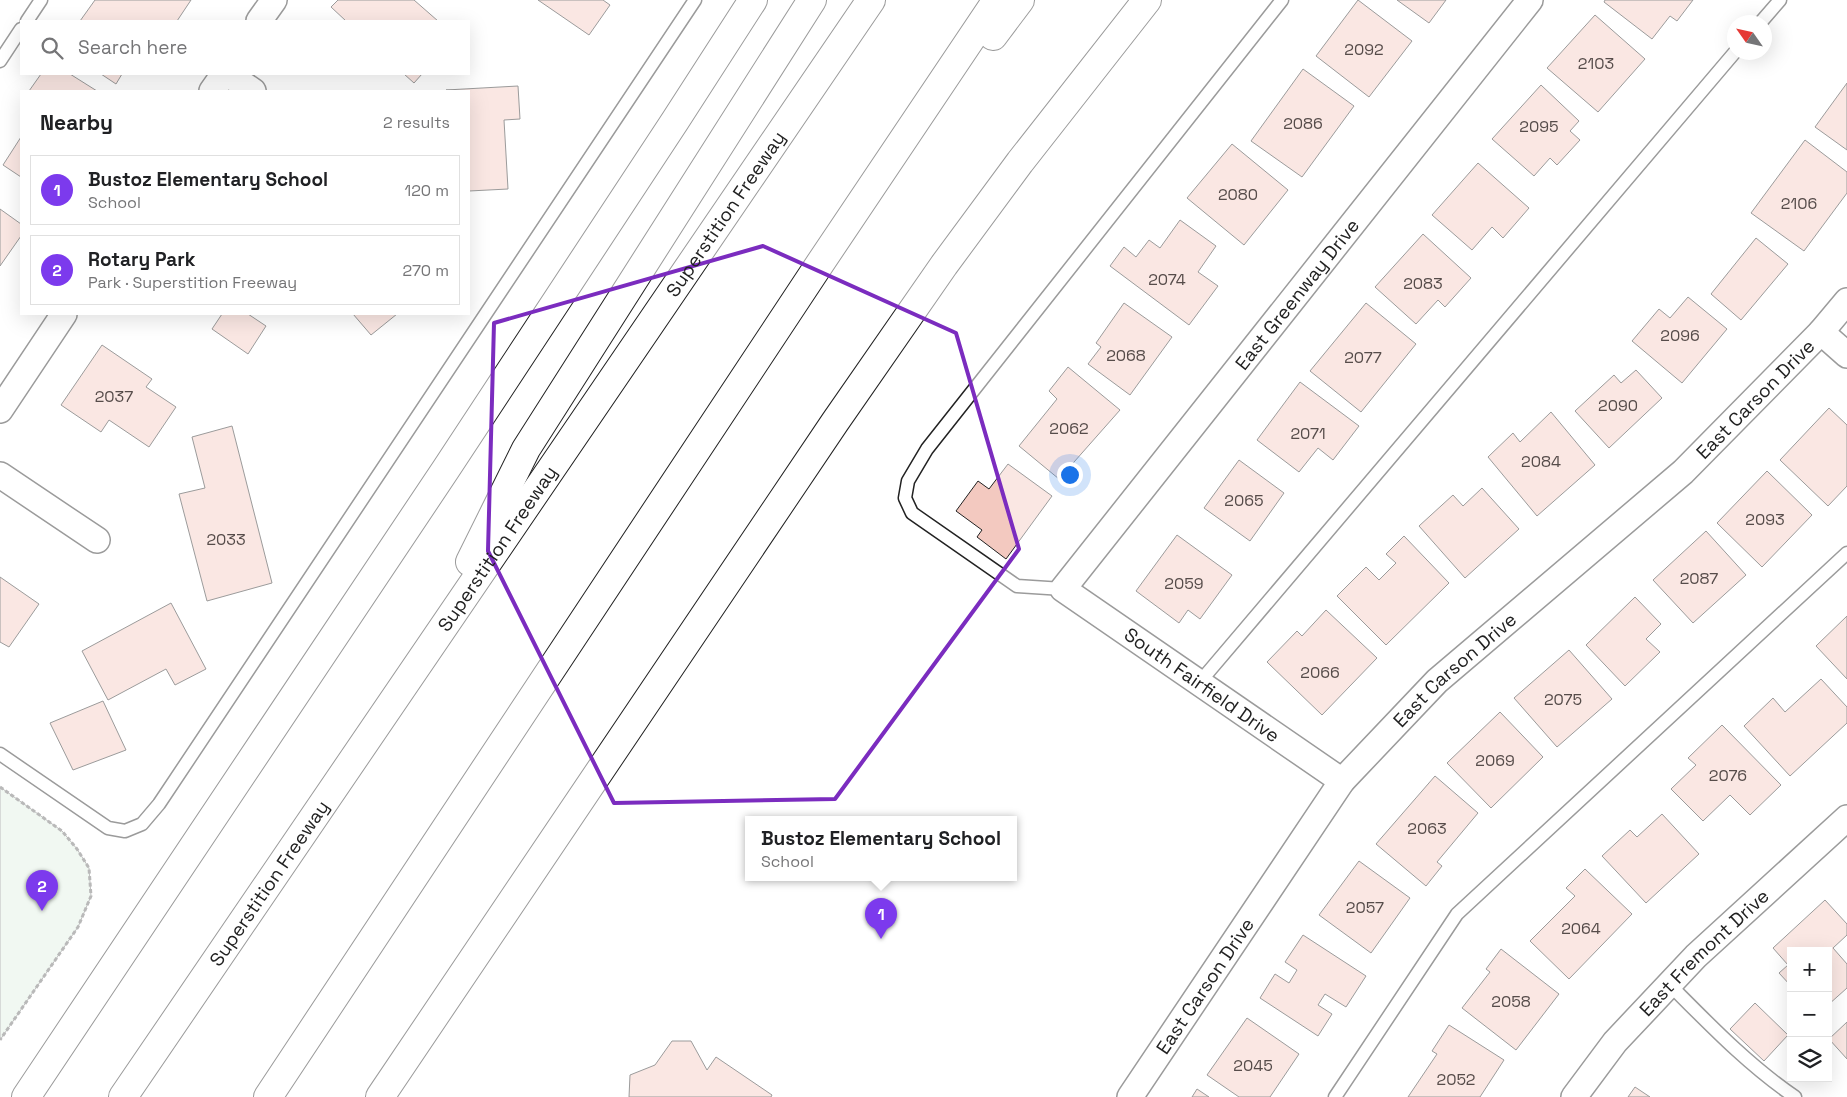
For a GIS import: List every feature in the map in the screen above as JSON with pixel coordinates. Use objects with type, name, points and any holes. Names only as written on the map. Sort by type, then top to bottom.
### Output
[{"type":"highway","points":[[26,1097],[446,469],[753,0]]},
{"type":"highway","points":[[422,657],[526,449],[812,0]]},
{"type":"highway","name":"Superstition Freeway","points":[[123,1097],[871,0]]},
{"type":"highway","points":[[268,1097],[996,0]]},
{"type":"highway","points":[[821,262],[1020,0]]},
{"type":"highway","points":[[380,1097],[835,422],[1020,162],[1147,0]]},
{"type":"street","points":[[260,20],[274,0]]},
{"type":"street","name":"East Greenway Drive","points":[[1063,589],[1530,0]]},
{"type":"street","points":[[213,90],[223,75]]},
{"type":"street","points":[[229,75],[252,90]]},
{"type":"street","name":"East Carson Drive","points":[[1130,1097],[1342,781],[1437,681],[1682,472],[1821,332],[1847,301]]},
{"type":"street","points":[[0,410],[63,315]]},
{"type":"street","points":[[1821,332],[1847,355]]},
{"type":"street","points":[[0,475],[97,540]]},
{"type":"street","name":"South Fairfield Drive","points":[[1063,589],[1342,781]]},
{"type":"street","name":"East Fremont Drive","points":[[1574,1097],[1615,1042],[1696,956],[1847,819]]},
{"type":"lane","points":[[27,20],[41,0]]},
{"type":"lane","points":[[0,754],[108,828],[125,831],[142,824],[159,804],[695,0]]},
{"type":"lane","points":[[1063,589],[1017,586],[912,513],[905,498],[908,480],[927,449],[1282,0]]},
{"type":"lane","points":[[1767,15],[1780,0]]},
{"type":"lane","points":[[0,61],[20,31]]},
{"type":"lane","points":[[1199,682],[1728,60]]},
{"type":"lane","points":[[1335,1097],[1457,914],[1847,553]]},
{"type":"lane","points":[[1669,984],[1733,1048],[1777,1085],[1795,1097]]},
{"type":"path","points":[[0,787],[62,831],[89,868],[91,896],[78,927],[0,1040]]},
{"type":"highlighted area","points":[[763,246],[956,333],[1019,549],[835,799],[614,803],[488,551],[494,323]]},
{"type":"green space","points":[[0,787],[62,831],[77,849],[89,868],[91,896],[78,927],[0,1040]]},
{"type":"building","points":[[95,0],[191,0],[178,20],[81,20]]},
{"type":"building","points":[[338,0],[414,0],[437,20],[345,20],[331,7]]},
{"type":"building","points":[[538,0],[603,0],[610,5],[589,35]]},
{"type":"building","points":[[1358,0],[1412,41],[1369,97],[1316,56]]},
{"type":"building","points":[[1397,0],[1446,0],[1429,23]]},
{"type":"building","points":[[1605,0],[1693,0],[1677,21],[1670,16],[1652,39],[1604,2]]},
{"type":"building","points":[[1595,15],[1645,59],[1598,112],[1547,68]]},
{"type":"building","points":[[1303,69],[1354,106],[1302,177],[1251,141]]},
{"type":"building","points":[[40,75],[72,75],[95,90],[30,90]]},
{"type":"building","points":[[102,75],[121,75],[116,84]]},
{"type":"building","points":[[405,75],[421,75],[414,83]]},
{"type":"building","points":[[1847,83],[1847,150],[1815,127]]},
{"type":"building","points":[[1541,85],[1579,121],[1570,131],[1580,140],[1557,165],[1550,158],[1534,176],[1492,139]]},
{"type":"building","points":[[518,86],[520,119],[504,120],[508,189],[470,191],[470,90],[446,90]]},
{"type":"building","points":[[20,139],[20,176],[3,165]]},
{"type":"building","points":[[1805,140],[1847,172],[1847,193],[1804,251],[1751,213]]},
{"type":"building","points":[[1232,144],[1288,190],[1244,245],[1187,198]]},
{"type":"building","points":[[1478,163],[1529,208],[1503,238],[1492,227],[1472,250],[1432,215]]},
{"type":"building","points":[[0,209],[20,223],[20,237],[0,266]]},
{"type":"building","points":[[1180,220],[1216,246],[1198,272],[1218,286],[1189,325],[1110,266],[1124,247],[1136,257],[1149,240],[1160,248]]},
{"type":"building","points":[[1423,234],[1471,278],[1445,307],[1438,300],[1416,324],[1375,287]]},
{"type":"building","points":[[1756,238],[1788,264],[1741,320],[1711,294]]},
{"type":"building","points":[[1688,297],[1727,329],[1682,383],[1632,341],[1659,309],[1670,318]]},
{"type":"building","points":[[1124,303],[1172,337],[1130,395],[1088,364],[1101,347],[1096,343]]},
{"type":"building","points":[[1366,303],[1416,344],[1361,412],[1310,371]]},
{"type":"building","points":[[221,315],[250,315],[266,326],[248,354],[212,329]]},
{"type":"building","points":[[354,315],[396,315],[371,335]]},
{"type":"building","points":[[102,345],[152,379],[146,387],[176,407],[149,447],[109,420],[101,432],[61,405]]},
{"type":"building","points":[[1068,367],[1120,410],[1059,479],[1019,446],[1057,399],[1049,391]]},
{"type":"building","points":[[1636,370],[1662,398],[1609,448],[1575,411],[1614,375],[1621,383]]},
{"type":"building","points":[[1300,382],[1359,426],[1333,460],[1318,448],[1299,472],[1257,440]]},
{"type":"building","points":[[1829,408],[1847,425],[1847,486],[1828,506],[1780,460]]},
{"type":"building","points":[[1551,412],[1595,465],[1537,516],[1488,457],[1513,433],[1520,442]]},
{"type":"building","points":[[232,426],[272,583],[207,601],[179,494],[205,488],[192,437]]},
{"type":"building","points":[[1239,460],[1284,493],[1250,541],[1204,508]]},
{"type":"building","points":[[1008,464],[1052,496],[1006,559],[977,537],[982,530],[956,511],[978,481],[989,489]]},
{"type":"building","points":[[1767,471],[1812,515],[1762,567],[1717,523]]},
{"type":"building","points":[[1482,488],[1519,529],[1465,578],[1419,526],[1453,495],[1463,506]]},
{"type":"building","points":[[1706,531],[1746,575],[1693,623],[1653,580]]},
{"type":"building","points":[[1177,535],[1232,575],[1200,619],[1188,610],[1179,623],[1136,591]]},
{"type":"building","points":[[1404,536],[1449,583],[1386,645],[1337,596],[1366,567],[1379,580],[1396,563],[1386,554]]},
{"type":"building","points":[[0,577],[39,604],[9,647],[0,642]]},
{"type":"building","points":[[1635,597],[1661,624],[1646,639],[1660,652],[1625,686],[1586,645]]},
{"type":"building","points":[[171,603],[206,669],[175,685],[166,669],[108,700],[82,651]]},
{"type":"building","points":[[1326,610],[1377,658],[1322,715],[1267,662],[1297,631],[1302,636]]},
{"type":"building","points":[[1847,616],[1847,679],[1816,646]]},
{"type":"building","points":[[1569,650],[1612,699],[1557,747],[1514,698]]},
{"type":"building","points":[[1821,679],[1847,707],[1847,723],[1790,776],[1744,726],[1773,698],[1785,712]]},
{"type":"building","points":[[103,701],[126,750],[73,770],[50,723]]},
{"type":"building","points":[[1500,712],[1543,757],[1491,808],[1447,763]]},
{"type":"building","points":[[1722,725],[1781,785],[1750,815],[1730,795],[1703,821],[1671,789],[1696,765],[1688,758]]},
{"type":"building","points":[[1435,776],[1478,813],[1437,862],[1442,866],[1426,886],[1376,844]]},
{"type":"building","points":[[1662,814],[1699,854],[1646,903],[1602,856],[1630,830],[1637,837]]},
{"type":"building","points":[[1359,861],[1410,898],[1371,953],[1319,915]]},
{"type":"building","points":[[1585,869],[1632,914],[1569,979],[1530,941],[1575,896],[1566,888]]},
{"type":"building","points":[[1825,900],[1847,924],[1847,935],[1833,948],[1847,964],[1847,988],[1832,1001],[1832,947],[1787,947],[1787,964],[1773,948]]},
{"type":"building","points":[[1303,935],[1366,976],[1346,1007],[1325,994],[1318,1005],[1332,1014],[1318,1036],[1260,998],[1275,974],[1289,983],[1297,970],[1285,962]]},
{"type":"building","points":[[1501,949],[1559,994],[1516,1050],[1462,1008],[1490,972],[1486,969]]},
{"type":"building","points":[[1787,966],[1787,982],[1779,973]]},
{"type":"building","points":[[1755,1003],[1787,1036],[1764,1061],[1730,1029]]},
{"type":"building","points":[[1247,1018],[1299,1054],[1270,1097],[1239,1097],[1207,1075]]},
{"type":"building","points":[[1847,1022],[1847,1059],[1832,1042],[1832,1036]]},
{"type":"building","points":[[1449,1025],[1504,1060],[1480,1097],[1408,1097],[1437,1054],[1432,1051]]},
{"type":"building","points":[[672,1041],[691,1041],[707,1070],[716,1057],[772,1095],[771,1097],[629,1097],[630,1075],[655,1065]]},
{"type":"building","points":[[1635,1087],[1650,1097],[1628,1097]]},
{"type":"building","points":[[1197,1089],[1209,1097],[1192,1097]]},
{"type":"place","name":"Rotary Park","points":[[42,911]]},
{"type":"place","name":"Bustoz Elementary School","points":[[881,939]]}]
